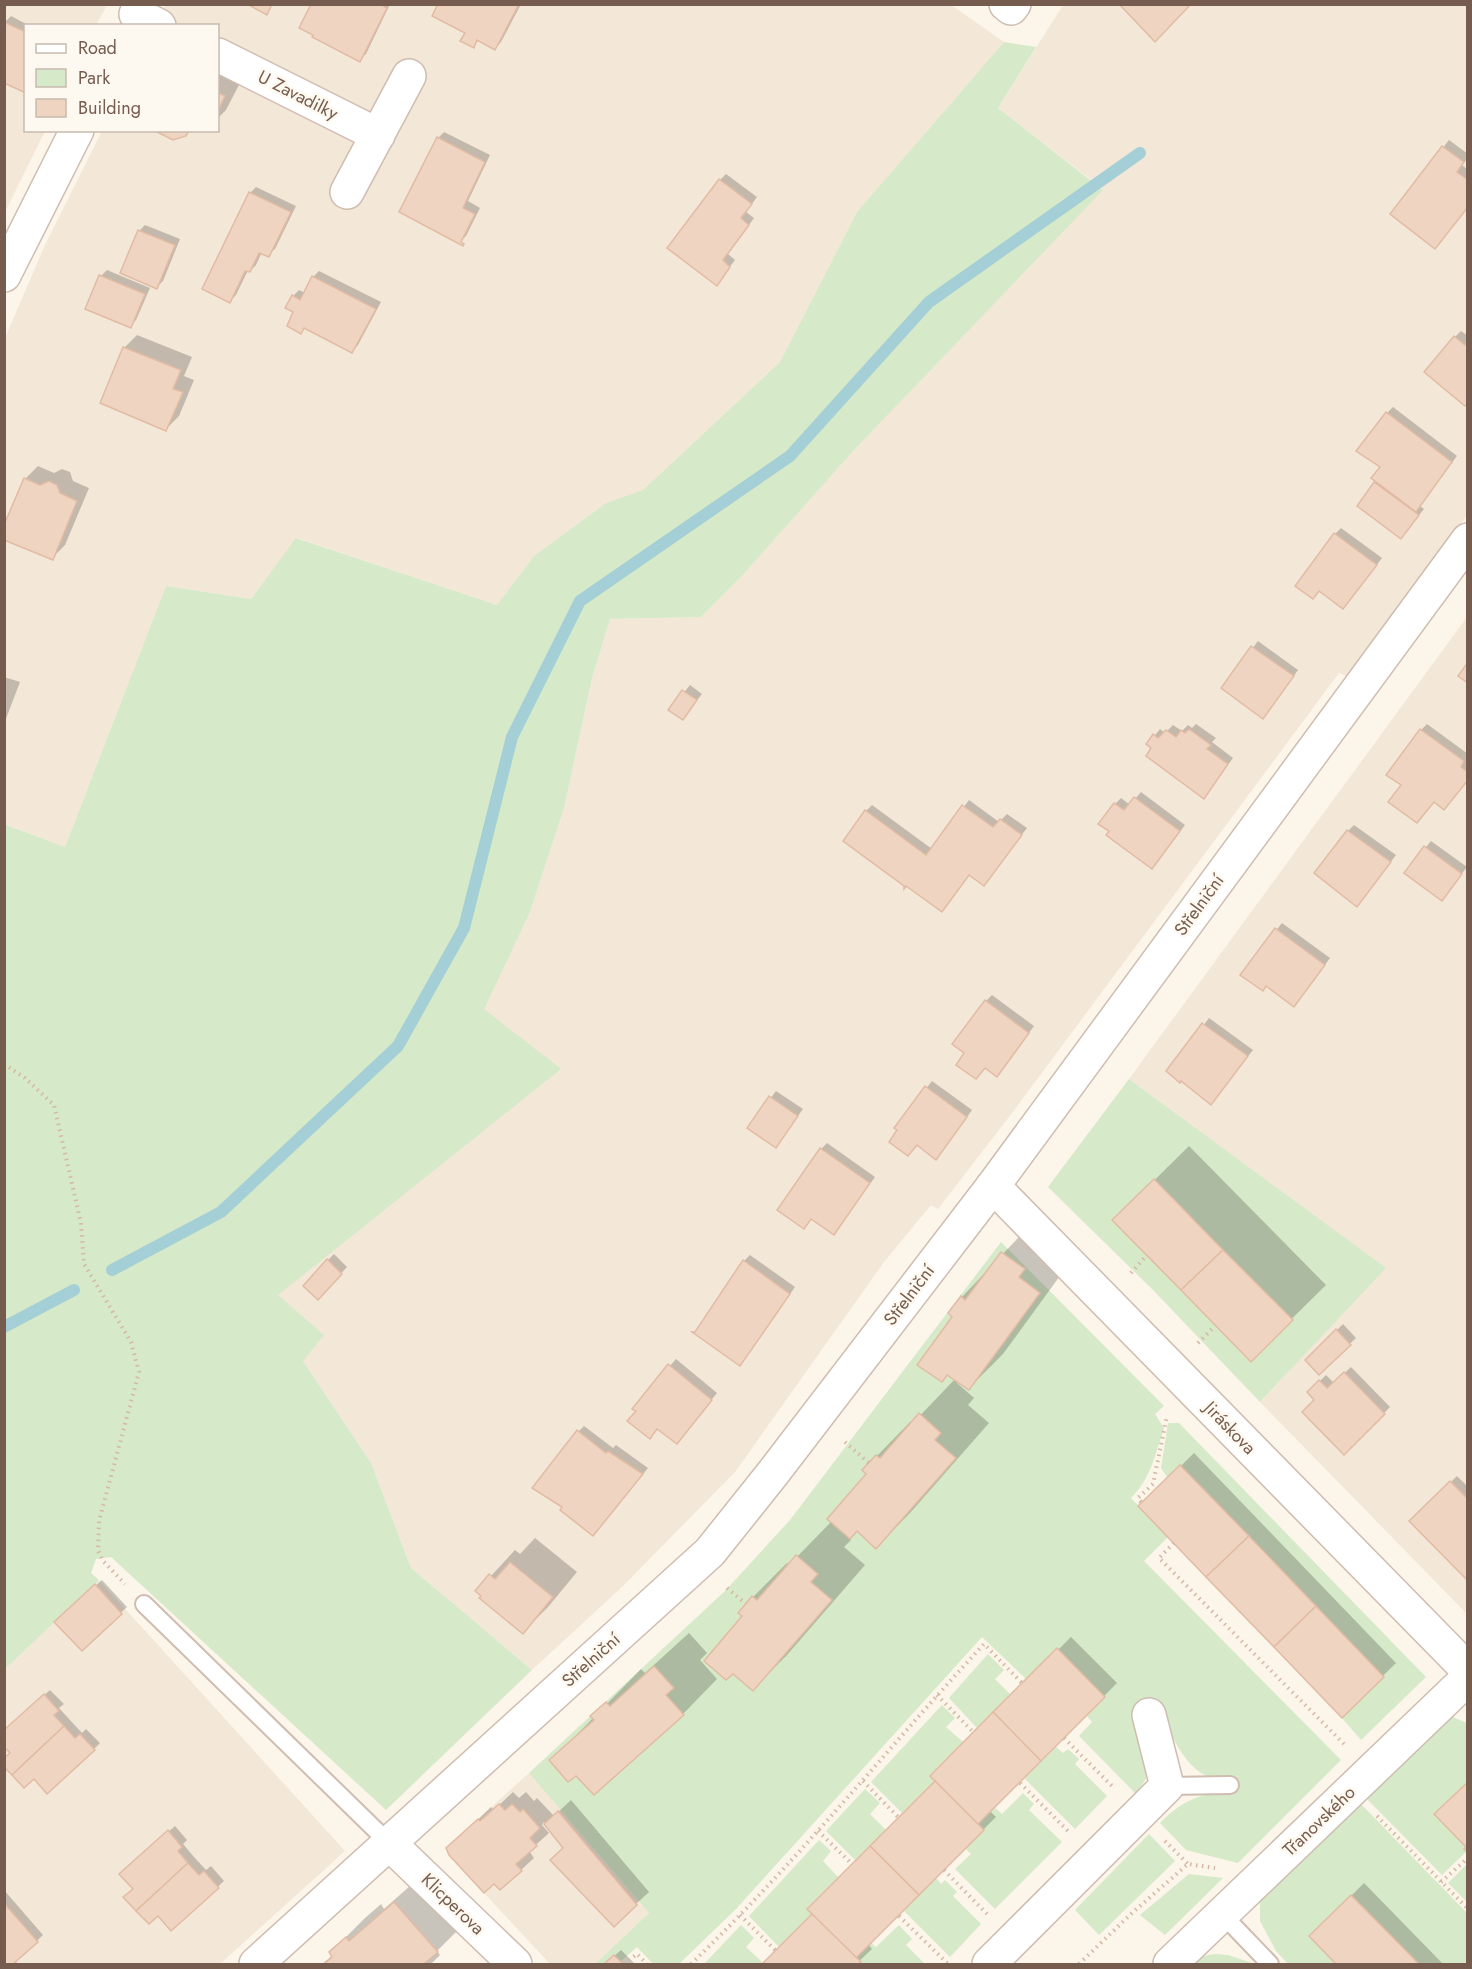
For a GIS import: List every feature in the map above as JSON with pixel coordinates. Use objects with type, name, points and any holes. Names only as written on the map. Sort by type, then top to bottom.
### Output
[{"type":"street","points":[[1006,4],[1011,8],[1014,4]]},
{"type":"street","name":"U Zavadilky","points":[[219,56],[378,135]]},
{"type":"street","points":[[347,192],[410,76]]},
{"type":"street","points":[[4,275],[76,132]]},
{"type":"street","name":"Střelniční","points":[[256,1965],[710,1552],[993,1186],[1467,540]]},
{"type":"street","name":"Jiráskova","points":[[993,1186],[1467,1670]]},
{"type":"street","name":"Třanovského","points":[[1170,1965],[1467,1678]]},
{"type":"street","points":[[989,1965],[1167,1786],[1149,1715]]},
{"type":"street","name":"Klicperova","points":[[390,1844],[515,1965]]},
{"type":"lane","points":[[144,1604],[390,1844]]},
{"type":"lane","points":[[1167,1786],[1230,1785]]},
{"type":"lane","points":[[1222,1914],[1270,1965]]},
{"type":"path","points":[[4,1064],[25,1078],[54,1105],[81,1223],[84,1264],[131,1342],[139,1372],[99,1521],[98,1551],[103,1561],[144,1604]]},
{"type":"path","points":[[1141,1502],[1138,1498],[1153,1484],[1168,1411],[1189,1385]]},
{"type":"path","points":[[842,1440],[868,1463]]},
{"type":"path","points":[[1174,1543],[1159,1558],[1361,1780],[1442,1882],[1467,1909]]},
{"type":"path","points":[[724,1585],[746,1604]]},
{"type":"path","points":[[691,1965],[818,1831],[984,1644],[1022,1683]]},
{"type":"path","points":[[937,1695],[973,1732]]},
{"type":"path","points":[[1065,1738],[1138,1813]]},
{"type":"path","points":[[863,1781],[898,1817]]},
{"type":"path","points":[[1020,1783],[1069,1832]]},
{"type":"path","points":[[818,1831],[852,1863]]},
{"type":"path","points":[[1180,1857],[1188,1864],[1263,1874]]},
{"type":"path","points":[[1442,1882],[1467,1858]]},
{"type":"path","points":[[1079,1965],[1132,1913],[1188,1864]]},
{"type":"path","points":[[944,1870],[996,1923]]},
{"type":"path","points":[[740,1915],[776,1951]]},
{"type":"path","points":[[899,1916],[948,1965]]},
{"type":"path","points":[[624,1965],[637,1954],[647,1965]]},
{"type":"path","points":[[696,1960],[700,1965]]},
{"type":"shaded area","points":[[950,4],[1004,42],[857,212],[780,362],[643,490],[606,503],[534,556],[497,605],[297,538],[251,599],[166,586],[65,847],[5,824],[5,338],[45,245],[102,132],[219,132],[219,24],[156,24],[165,5]]},
{"type":"shaded area","points":[[5,5],[107,5],[97,24],[24,24],[24,132],[45,132],[5,212]]},
{"type":"shaded area","points":[[1063,5],[1467,5],[1467,515],[1421,581],[1348,677],[1339,673],[938,1209],[931,1205],[884,1262],[735,1472],[623,1586],[532,1670],[411,1568],[371,1463],[303,1361],[277,1295],[560,1069],[483,1010],[530,912],[564,808],[592,678],[610,619],[701,617],[741,577],[855,449],[1103,189],[998,108]]},
{"type":"shaded area","points":[[1467,617],[1467,1614],[1260,1402],[1385,1268],[1129,1079]]},
{"type":"shaded area","points":[[99,1580],[345,1851],[220,1964],[5,1964],[5,1669]]},
{"type":"shaded area","points":[[529,1773],[649,1913],[595,1964],[550,1964],[449,1855],[446,1848]]},
{"type":"green space","points":[[1004,42],[1036,47],[998,108],[1103,190],[855,449],[741,577],[701,617],[610,619],[592,678],[564,808],[530,912],[484,1009],[561,1069],[278,1295],[324,1335],[303,1361],[371,1463],[411,1568],[532,1670],[386,1810],[111,1557],[96,1559],[91,1573],[99,1580],[5,1669],[4,824],[65,847],[166,586],[251,599],[296,538],[497,605],[534,556],[606,503],[643,490],[780,362],[857,212]]},
{"type":"green space","points":[[1129,1079],[1386,1268],[1260,1402],[1153,1290],[1048,1187]]},
{"type":"green space","points":[[1001,1242],[1164,1406],[1155,1414],[1164,1428],[1155,1457],[1148,1474],[1131,1498],[1168,1537],[1144,1561],[1341,1760],[1238,1863],[1186,1850],[1160,1823],[1178,1807],[1195,1798],[1236,1791],[1237,1779],[1213,1778],[1194,1767],[1186,1759],[1174,1739],[1159,1708],[1147,1777],[1136,1794],[1079,1736],[1092,1722],[1087,1716],[1105,1697],[1057,1649],[1026,1679],[982,1637],[736,1909],[679,1964],[653,1964],[637,1947],[620,1962],[614,1955],[604,1964],[595,1964],[649,1913],[529,1773],[725,1591],[790,1520]]},
{"type":"green space","points":[[1168,1423],[1179,1423],[1426,1677],[1361,1740],[1342,1718],[1384,1677],[1180,1465],[1167,1477],[1161,1468]]},
{"type":"green space","points":[[988,1654],[1004,1670],[995,1679],[1010,1694],[977,1728],[949,1698]]},
{"type":"green space","points":[[942,1705],[955,1718],[946,1727],[963,1742],[930,1775],[935,1781],[902,1813],[871,1782]]},
{"type":"green space","points":[[1441,1712],[1467,1723],[1467,1782],[1434,1814],[1466,1847],[1464,1849],[1466,1852],[1442,1875],[1362,1794]]},
{"type":"green space","points":[[1056,1747],[1063,1753],[1068,1749],[1079,1759],[1075,1764],[1107,1796],[1075,1829],[1024,1778]]},
{"type":"green space","points":[[865,1789],[880,1803],[870,1814],[886,1830],[855,1860],[826,1831]]},
{"type":"green space","points":[[1023,1793],[1034,1804],[1029,1810],[1062,1842],[995,1909],[955,1869],[971,1854],[966,1849],[984,1830],[978,1824],[995,1808],[1002,1814]]},
{"type":"green space","points":[[1356,1799],[1467,1913],[1467,1964],[1419,1964],[1351,1895],[1309,1936],[1336,1964],[1288,1964],[1276,1951],[1260,1921],[1260,1897]]},
{"type":"green space","points":[[1149,1834],[1175,1861],[1099,1935],[1075,1910]]},
{"type":"green space","points":[[819,1840],[831,1851],[823,1861],[838,1877],[807,1908],[812,1914],[779,1947],[749,1916]]},
{"type":"green space","points":[[1467,1864],[1467,1902],[1448,1883]]},
{"type":"green space","points":[[1189,1874],[1223,1878],[1165,1935],[1140,1915]]},
{"type":"green space","points":[[936,1878],[941,1884],[945,1880],[957,1892],[953,1896],[981,1924],[950,1957],[904,1911]]},
{"type":"green space","points":[[741,1925],[754,1938],[746,1947],[763,1963],[706,1964],[705,1963]]},
{"type":"green space","points":[[899,1925],[912,1939],[906,1945],[925,1964],[858,1964],[860,1962],[856,1958],[871,1943],[876,1947]]},
{"type":"green space","points":[[1215,1954],[1228,1955],[1255,1964],[1189,1964],[1197,1957]]},
{"type":"building","points":[[247,4],[272,4],[267,15]]},
{"type":"building","points":[[311,4],[380,4],[387,8],[360,62],[299,28]]},
{"type":"building","points":[[438,4],[519,4],[495,50],[477,40],[474,48],[460,41],[465,33],[432,16]]},
{"type":"building","points":[[1119,4],[1191,4],[1155,42]]},
{"type":"building","points":[[4,22],[24,31],[24,92],[4,83]]},
{"type":"building","points":[[219,93],[225,96],[219,109]]},
{"type":"building","points":[[157,132],[188,132],[186,136],[173,140]]},
{"type":"building","points":[[437,137],[485,162],[463,208],[475,214],[461,242],[463,246],[399,212]]},
{"type":"building","points":[[1442,146],[1464,162],[1457,172],[1468,180],[1468,207],[1435,249],[1390,214]]},
{"type":"building","points":[[719,179],[752,204],[741,218],[749,225],[723,260],[730,267],[717,286],[667,248]]},
{"type":"building","points":[[249,192],[291,212],[269,257],[259,253],[250,272],[245,271],[230,303],[202,289]]},
{"type":"building","points":[[138,230],[175,245],[157,289],[120,273]]},
{"type":"building","points":[[99,275],[145,294],[131,328],[85,309]]},
{"type":"building","points":[[312,276],[376,309],[352,353],[304,328],[301,334],[287,326],[293,312],[285,308],[292,295],[300,300]]},
{"type":"building","points":[[1454,336],[1465,345],[1468,341],[1468,404],[1465,406],[1424,372]]},
{"type":"building","points":[[123,347],[181,370],[173,389],[183,392],[166,431],[100,403]]},
{"type":"building","points":[[1386,412],[1452,462],[1416,512],[1371,478],[1380,467],[1356,451]]},
{"type":"building","points":[[24,478],[40,485],[49,481],[57,485],[60,493],[77,501],[53,560],[4,540],[4,525]]},
{"type":"building","points":[[1374,482],[1419,515],[1401,539],[1357,506]]},
{"type":"building","points":[[1334,533],[1377,565],[1343,609],[1319,591],[1313,599],[1295,586]]},
{"type":"building","points":[[1251,646],[1294,676],[1263,719],[1221,688]]},
{"type":"building","points":[[1468,662],[1468,683],[1458,676]]},
{"type":"building","points":[[682,690],[697,700],[683,720],[668,710]]},
{"type":"building","points":[[1189,729],[1211,745],[1207,749],[1228,764],[1204,799],[1146,756],[1151,748],[1146,744],[1153,734],[1158,738],[1166,730],[1176,737],[1181,730],[1185,733]]},
{"type":"building","points":[[1420,729],[1464,761],[1461,767],[1468,772],[1468,780],[1444,810],[1434,802],[1417,823],[1388,802],[1401,785],[1386,775]]},
{"type":"building","points":[[1134,797],[1180,831],[1152,869],[1106,835],[1109,831],[1098,824],[1114,803],[1124,810]]},
{"type":"building","points":[[962,805],[993,827],[1000,819],[1022,835],[984,886],[969,875],[942,912],[906,886],[904,889],[904,886],[843,841],[865,810],[926,855]]},
{"type":"building","points":[[1347,830],[1391,862],[1357,907],[1314,873]]},
{"type":"building","points":[[1424,846],[1462,874],[1442,901],[1404,873]]},
{"type":"building","points":[[1275,928],[1325,965],[1294,1007],[1266,986],[1263,991],[1240,975]]},
{"type":"building","points":[[985,1000],[1029,1033],[997,1077],[985,1068],[976,1079],[956,1065],[964,1053],[952,1044]]},
{"type":"building","points":[[1202,1023],[1248,1056],[1211,1105],[1166,1071]]},
{"type":"building","points":[[925,1086],[967,1117],[936,1160],[917,1145],[908,1156],[889,1142],[897,1130],[894,1128]]},
{"type":"building","points":[[769,1096],[798,1116],[776,1148],[747,1128]]},
{"type":"building","points":[[820,1148],[870,1183],[834,1235],[811,1219],[804,1229],[777,1210]]},
{"type":"building","points":[[1154,1179],[1223,1250],[1181,1290],[1112,1220]]},
{"type":"building","points":[[1223,1250],[1293,1320],[1251,1362],[1181,1290]]},
{"type":"building","points":[[1001,1252],[1025,1269],[1019,1277],[1040,1293],[969,1390],[947,1375],[942,1382],[917,1365],[952,1317],[948,1313],[961,1296],[965,1300]]},
{"type":"building","points":[[327,1259],[342,1274],[318,1300],[303,1286]]},
{"type":"building","points":[[743,1260],[790,1294],[740,1366],[692,1332],[695,1332]]},
{"type":"building","points":[[1336,1329],[1351,1345],[1319,1375],[1305,1360]]},
{"type":"building","points":[[668,1364],[712,1400],[677,1444],[657,1429],[650,1439],[627,1421],[636,1411],[632,1409]]},
{"type":"building","points":[[1344,1372],[1385,1414],[1344,1455],[1302,1412],[1314,1400],[1307,1392],[1319,1380],[1327,1388]]},
{"type":"building","points":[[919,1413],[941,1433],[935,1440],[956,1458],[876,1549],[857,1531],[850,1539],[827,1519],[866,1474],[862,1470],[876,1455],[880,1458]]},
{"type":"building","points":[[577,1430],[606,1453],[608,1451],[643,1474],[593,1536],[560,1510],[562,1507],[532,1488]]},
{"type":"building","points":[[1180,1465],[1249,1536],[1206,1577],[1138,1506]]},
{"type":"building","points":[[1450,1481],[1468,1499],[1468,1581],[1409,1521]]},
{"type":"building","points":[[1249,1536],[1316,1606],[1274,1647],[1206,1577]]},
{"type":"building","points":[[796,1555],[818,1574],[811,1582],[832,1600],[753,1691],[733,1674],[726,1680],[704,1661],[742,1616],[738,1613],[752,1596],[757,1600]]},
{"type":"building","points":[[510,1562],[553,1597],[523,1634],[479,1598],[481,1596],[475,1591],[489,1574],[495,1579]]},
{"type":"building","points":[[95,1584],[122,1614],[82,1651],[54,1622]]},
{"type":"building","points":[[1316,1606],[1384,1677],[1342,1718],[1274,1647]]},
{"type":"building","points":[[1057,1648],[1105,1697],[1041,1761],[993,1712]]},
{"type":"building","points":[[654,1666],[674,1688],[666,1695],[684,1715],[594,1795],[576,1776],[568,1782],[549,1760],[594,1720],[590,1716],[606,1702],[610,1706]]},
{"type":"building","points":[[44,1694],[59,1711],[54,1715],[64,1726],[12,1775],[4,1767],[4,1758],[10,1753],[4,1747],[4,1730]]},
{"type":"building","points":[[993,1712],[1041,1761],[978,1824],[930,1776]]},
{"type":"building","points":[[64,1726],[75,1738],[80,1734],[95,1750],[47,1794],[34,1779],[24,1788],[12,1775]]},
{"type":"building","points":[[935,1781],[984,1830],[919,1895],[870,1846]]},
{"type":"building","points":[[1468,1782],[1468,1853],[1464,1849],[1466,1847],[1434,1814]]},
{"type":"building","points":[[499,1804],[505,1810],[512,1804],[520,1812],[523,1809],[540,1828],[530,1838],[537,1846],[516,1864],[522,1871],[500,1890],[494,1884],[484,1893],[449,1855],[446,1848],[478,1819],[480,1821]]},
{"type":"building","points":[[558,1811],[637,1905],[614,1927],[550,1860],[563,1848],[544,1824]]},
{"type":"building","points":[[168,1830],[182,1847],[178,1851],[188,1863],[136,1911],[123,1897],[133,1889],[119,1874]]},
{"type":"building","points":[[870,1846],[919,1895],[856,1958],[807,1909]]},
{"type":"building","points":[[188,1863],[199,1875],[204,1871],[219,1888],[171,1931],[158,1916],[149,1924],[136,1911]]},
{"type":"building","points":[[1351,1895],[1419,1964],[1336,1964],[1309,1936]]},
{"type":"building","points":[[394,1902],[438,1952],[424,1964],[324,1964],[332,1957],[329,1952],[346,1937],[349,1941]]},
{"type":"building","points":[[4,1903],[38,1942],[13,1964],[4,1964]]},
{"type":"building","points":[[812,1914],[861,1962],[858,1964],[762,1964]]},
{"type":"building","points":[[614,1955],[623,1964],[604,1964]]},
{"type":"waterway","points":[[112,1270],[221,1212],[398,1046],[464,928],[512,737],[580,601],[790,456],[929,302],[1140,153]]},
{"type":"waterway","points":[[4,1327],[74,1290]]}]
